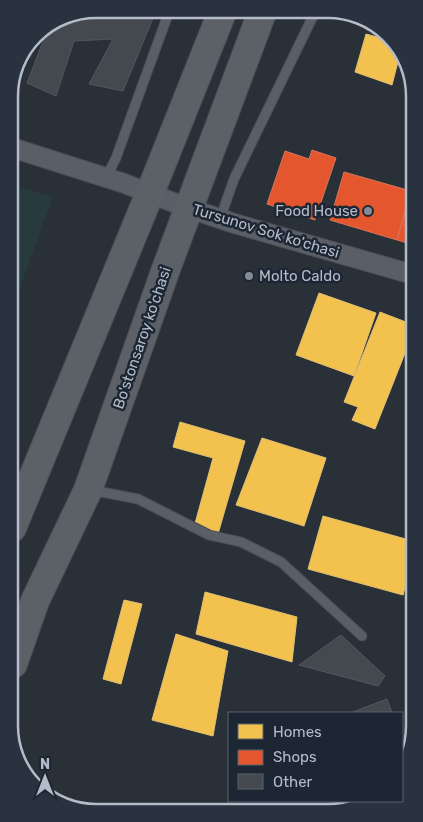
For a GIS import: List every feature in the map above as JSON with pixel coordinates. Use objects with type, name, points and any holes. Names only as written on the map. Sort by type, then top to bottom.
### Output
[{"type":"main road","points":[[18,513],[220,18]]},
{"type":"main road","name":"Bo'stonsaroy ko'chasi","points":[[18,650],[35,601],[88,490],[188,208],[261,18]]},
{"type":"street","name":"Tursunov Sok ko'chasi","points":[[18,150],[115,180],[220,219],[406,272]]},
{"type":"lane","points":[[115,180],[116,158],[167,18]]},
{"type":"lane","points":[[220,219],[234,179],[312,18]]},
{"type":"lane","points":[[88,490],[138,499],[209,535],[241,542],[281,562],[362,636]]},
{"type":"green space","points":[[18,186],[53,197],[18,294]]},
{"type":"building: Homes","points":[[366,34],[380,38],[392,52],[398,63],[392,85],[355,72]]},
{"type":"building: Homes","points":[[319,293],[376,313],[354,376],[296,355]]},
{"type":"building: Homes","points":[[380,312],[406,322],[406,352],[375,429],[352,420],[358,407],[344,402]]},
{"type":"building: Homes","points":[[180,422],[245,441],[218,534],[194,527],[213,458],[173,447]]},
{"type":"building: Homes","points":[[262,438],[326,458],[304,526],[236,505]]},
{"type":"building: Homes","points":[[323,516],[405,539],[405,587],[403,595],[308,569]]},
{"type":"building: Homes","points":[[205,592],[297,617],[292,662],[196,634]]},
{"type":"building: Homes","points":[[124,600],[142,604],[121,684],[103,679]]},
{"type":"building: Homes","points":[[176,634],[228,651],[213,736],[152,720]]},
{"type":"building: Shops","points":[[312,150],[336,158],[315,220],[267,204],[285,151],[309,159]]},
{"type":"building: Shops","points":[[344,172],[406,190],[406,209],[397,240],[330,220]]},
{"type":"building: Shops","points":[[406,211],[406,243],[397,240]]},
{"type":"building: Other","points":[[85,18],[153,18],[123,91],[89,84],[113,39],[74,41],[56,96],[27,83],[45,36],[56,28]]},
{"type":"building: Other","points":[[341,635],[385,676],[378,686],[299,665]]},
{"type":"building: Other","points":[[387,699],[392,712],[353,712]]},
{"type":"place","name":"Food House","points":[[368,211]]},
{"type":"place","name":"Molto Caldo","points":[[249,276]]}]
